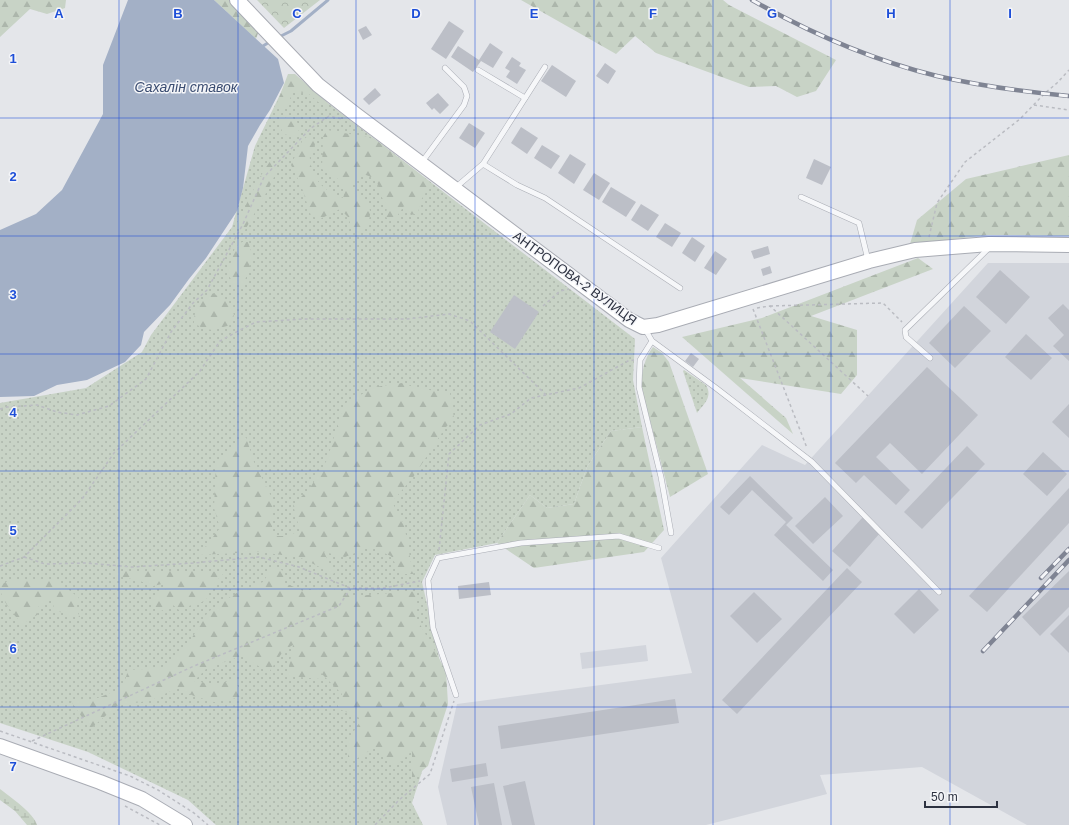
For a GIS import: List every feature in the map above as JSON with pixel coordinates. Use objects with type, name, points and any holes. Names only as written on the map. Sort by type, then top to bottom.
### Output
[{"type":"street","name":"АНТРОПОВА-2 ВУЛИЦЯ","points":[[237,0],[262,28],[318,85],[354,114],[629,320],[643,326],[658,325],[869,261],[915,250],[993,244],[1069,244]]},
{"type":"street","points":[[0,746],[100,782],[142,799],[185,825]]},
{"type":"lane","points":[[454,189],[483,164],[545,67]]},
{"type":"lane","points":[[421,164],[464,105],[467,96],[464,87],[445,68]]},
{"type":"lane","points":[[478,70],[525,98]]},
{"type":"lane","points":[[483,164],[517,185],[545,198],[680,288]]},
{"type":"lane","points":[[801,197],[859,223],[869,261]]},
{"type":"lane","points":[[930,358],[906,337],[905,330],[993,244]]},
{"type":"lane","points":[[643,326],[652,341],[812,462],[939,592]]},
{"type":"lane","points":[[652,341],[640,360],[639,387],[661,477],[671,533]]},
{"type":"lane","points":[[456,695],[433,628],[428,580],[438,558],[521,544],[619,536],[659,548]]},
{"type":"path","points":[[926,249],[937,203],[965,162],[1020,119],[1069,70]]},
{"type":"path","points":[[1034,105],[1069,110]]},
{"type":"path","points":[[0,409],[7,407],[36,405],[57,412],[77,415],[109,406],[146,379],[171,332],[193,303],[208,290],[243,224],[264,177],[311,128],[330,116],[347,121],[354,114]]},
{"type":"path","points":[[543,306],[560,291],[583,286]]},
{"type":"path","points":[[812,462],[752,309],[770,306],[883,303],[907,327]]},
{"type":"path","points":[[770,306],[868,396]]},
{"type":"path","points":[[0,566],[24,557],[82,498],[114,453],[200,371],[220,341],[256,322],[304,319],[407,319],[449,314],[470,321],[546,395]]},
{"type":"path","points":[[438,558],[449,454],[480,425],[511,414],[531,398],[579,388],[628,361],[640,360]]},
{"type":"path","points":[[24,557],[46,564],[86,563],[132,567],[258,557],[299,567],[350,588],[384,588],[428,580]]},
{"type":"path","points":[[32,741],[194,666],[339,606],[350,588]]},
{"type":"path","points":[[375,825],[399,800],[430,774],[456,695]]},
{"type":"path","points":[[125,806],[160,825]]},
{"type":"shaded area","points":[[988,263],[1069,263],[1069,825],[1027,825],[922,767],[820,775],[827,794],[706,825],[447,825],[438,787],[457,704],[692,673],[661,558],[762,445],[805,465]]},
{"type":"shaded area","points":[[646,645],[648,661],[582,669],[580,653]]},
{"type":"green space","points":[[0,0],[66,0],[65,8],[47,14],[30,9],[0,37]]},
{"type":"green space","points":[[214,0],[231,0],[259,30],[256,39]]},
{"type":"green space","points":[[257,0],[320,0],[284,28]]},
{"type":"green space","points":[[521,0],[723,0],[729,5],[836,60],[816,91],[797,97],[776,86],[749,87],[656,53],[635,36],[616,54]]},
{"type":"green space","points":[[288,74],[295,74],[327,102],[326,106],[318,102],[309,94],[293,91],[287,107],[281,110],[277,107],[277,103]]},
{"type":"green space","points":[[290,74],[635,339],[633,380],[642,427],[611,431],[587,467],[574,504],[547,508],[530,495],[497,543],[435,555],[422,582],[447,693],[412,803],[423,825],[216,825],[188,800],[88,752],[0,723],[0,403],[86,388],[142,352],[151,335],[232,227],[255,146]]},
{"type":"green space","points":[[286,117],[295,119],[300,127],[297,135],[293,136],[283,134],[281,121]]},
{"type":"green space","points":[[327,130],[376,140],[430,182],[428,189],[421,200],[418,213],[411,215],[404,206],[393,222],[386,217],[387,205],[381,196],[377,183],[370,177],[363,174],[352,184],[353,191],[364,200],[370,212],[369,221],[363,233],[353,231],[348,217],[340,209],[320,219],[311,216],[301,185],[291,165],[296,154],[299,152],[302,141],[309,135],[316,142],[310,158],[315,177],[321,185],[333,194],[343,198],[345,191],[338,179],[322,169],[323,137]]},
{"type":"green space","points":[[1069,155],[1069,236],[988,235],[910,244],[917,220],[966,179]]},
{"type":"green space","points":[[271,160],[278,168],[270,186],[245,230],[236,225],[257,183]]},
{"type":"green space","points":[[242,242],[248,242],[253,257],[243,286],[233,284],[228,273],[235,247]]},
{"type":"green space","points":[[918,258],[933,269],[811,316],[857,330],[857,375],[841,394],[740,378],[786,418],[793,434],[682,337],[762,318]]},
{"type":"green space","points":[[211,293],[223,298],[230,307],[234,315],[230,325],[212,330],[194,323],[196,309]]},
{"type":"green space","points":[[653,347],[662,353],[669,362],[708,474],[670,497],[641,386],[644,365],[647,356]]},
{"type":"green space","points":[[684,370],[706,385],[708,389],[709,393],[707,400],[697,413],[683,371]]},
{"type":"green space","points":[[402,383],[416,388],[450,393],[454,419],[445,428],[414,476],[392,502],[404,524],[413,574],[401,574],[391,556],[370,547],[345,557],[324,552],[334,574],[299,557],[258,552],[199,555],[220,528],[214,508],[216,463],[246,437],[254,462],[273,500],[272,536],[287,536],[302,530],[299,527],[293,505],[310,488],[327,460],[344,404],[375,387]]},
{"type":"green space","points":[[642,427],[664,530],[644,552],[534,568],[497,543],[530,495],[547,508],[574,504],[587,467],[611,431]]},
{"type":"green space","points":[[273,567],[284,571],[285,583],[303,591],[327,587],[356,596],[416,591],[417,619],[446,671],[448,704],[428,766],[412,779],[412,751],[396,766],[374,748],[348,764],[348,740],[362,719],[337,708],[342,694],[320,672],[320,679],[289,676],[293,645],[284,650],[269,672],[241,656],[206,669],[194,681],[212,684],[235,680],[243,697],[214,702],[194,696],[177,688],[152,700],[117,706],[90,729],[71,701],[90,701],[123,688],[128,670],[161,668],[185,649],[208,612],[238,592],[263,582]]},
{"type":"green space","points":[[119,571],[225,572],[210,588],[206,601],[179,610],[173,605],[157,613],[152,601],[157,592],[169,588],[162,584],[153,586],[140,581],[110,574]]},
{"type":"green space","points":[[12,579],[55,579],[79,598],[76,609],[81,619],[54,610],[52,595],[37,608],[37,615],[22,624],[2,596],[0,585]]},
{"type":"green space","points":[[0,789],[27,810],[37,825],[27,825],[15,811],[0,800]]},
{"type":"water","name":"Сахалін ставок","points":[[128,0],[214,0],[278,59],[284,83],[270,110],[248,146],[243,188],[237,211],[206,258],[170,305],[144,332],[141,345],[125,362],[87,380],[57,385],[34,396],[0,397],[0,230],[36,214],[62,190],[103,114],[103,65]]},
{"type":"building","points":[[449,21],[464,31],[446,59],[431,49]]},
{"type":"building","points":[[366,26],[372,35],[363,40],[358,30]]},
{"type":"building","points":[[490,43],[503,52],[493,68],[481,61],[473,72],[451,57],[458,46],[479,60]]},
{"type":"building","points":[[512,57],[521,63],[519,66],[526,70],[517,84],[506,77],[510,71],[505,68]]},
{"type":"building","points":[[605,63],[616,71],[608,84],[596,76]]},
{"type":"building","points":[[552,65],[576,81],[566,97],[541,81]]},
{"type":"building","points":[[375,88],[381,95],[369,105],[363,99]]},
{"type":"building","points":[[438,93],[449,105],[440,114],[434,108],[432,110],[426,103]]},
{"type":"building","points":[[469,123],[485,133],[475,148],[459,138]]},
{"type":"building","points":[[521,127],[538,138],[527,154],[511,143]]},
{"type":"building","points":[[542,145],[560,156],[551,169],[534,158]]},
{"type":"building","points":[[570,154],[586,164],[574,184],[558,173]]},
{"type":"building","points":[[814,159],[831,167],[822,185],[806,178]]},
{"type":"building","points":[[594,173],[610,183],[599,200],[583,190]]},
{"type":"building","points":[[611,187],[636,202],[626,217],[602,202]]},
{"type":"building","points":[[641,204],[659,215],[648,231],[631,220]]},
{"type":"building","points":[[665,223],[681,233],[672,247],[656,237]]},
{"type":"building","points":[[692,237],[705,246],[695,262],[682,253]]},
{"type":"building","points":[[768,246],[770,254],[754,259],[751,251]]},
{"type":"building","points":[[715,251],[727,259],[716,275],[704,268]]},
{"type":"building","points":[[770,266],[772,273],[763,276],[761,269]]},
{"type":"building","points":[[1000,270],[1030,297],[1006,324],[976,297]]},
{"type":"building","points":[[514,295],[539,312],[515,349],[490,332]]},
{"type":"building","points":[[1063,304],[1069,310],[1069,361],[1053,346],[1064,335],[1048,318]]},
{"type":"building","points":[[964,306],[991,331],[955,368],[929,343]]},
{"type":"building","points":[[1026,334],[1052,358],[1031,380],[1005,357]]},
{"type":"building","points":[[691,353],[699,359],[693,367],[685,361]]},
{"type":"building","points":[[927,367],[978,415],[922,474],[890,443],[876,457],[910,490],[896,505],[864,475],[856,483],[835,463]]},
{"type":"building","points":[[1069,404],[1069,438],[1052,422]]},
{"type":"building","points":[[967,446],[985,464],[922,529],[904,512]]},
{"type":"building","points":[[1043,452],[1067,474],[1047,496],[1023,474]]},
{"type":"building","points":[[750,476],[793,518],[786,525],[833,570],[823,581],[774,535],[786,522],[752,490],[729,515],[720,507]]},
{"type":"building","points":[[1069,488],[1069,523],[987,612],[969,596]]},
{"type":"building","points":[[825,497],[843,516],[813,544],[795,526]]},
{"type":"building","points":[[863,517],[880,533],[850,567],[832,551]]},
{"type":"building","points":[[847,568],[862,582],[737,714],[722,700]]},
{"type":"building","points":[[1069,571],[1069,607],[1040,636],[1022,617]]},
{"type":"building","points":[[489,582],[491,595],[459,599],[458,586]]},
{"type":"building","points":[[919,589],[939,610],[914,634],[894,614]]},
{"type":"building","points":[[754,592],[782,619],[757,643],[730,616]]},
{"type":"building","points":[[1069,615],[1069,653],[1050,634]]},
{"type":"building","points":[[675,699],[679,723],[501,749],[498,726]]},
{"type":"building","points":[[486,763],[488,776],[452,782],[450,769]]},
{"type":"building","points":[[525,781],[535,825],[512,825],[503,786]]},
{"type":"building","points":[[494,783],[502,825],[479,825],[471,787]]},
{"type":"waterway","points":[[277,38],[291,31],[328,0]]},
{"type":"waterway","points":[[261,48],[271,41]]},
{"type":"railway","points":[[752,0],[796,24],[865,54],[889,62],[954,80],[1020,91],[1069,96]]},
{"type":"railway","points":[[1041,578],[1069,549]]},
{"type":"railway","points":[[983,651],[1069,560]]}]
